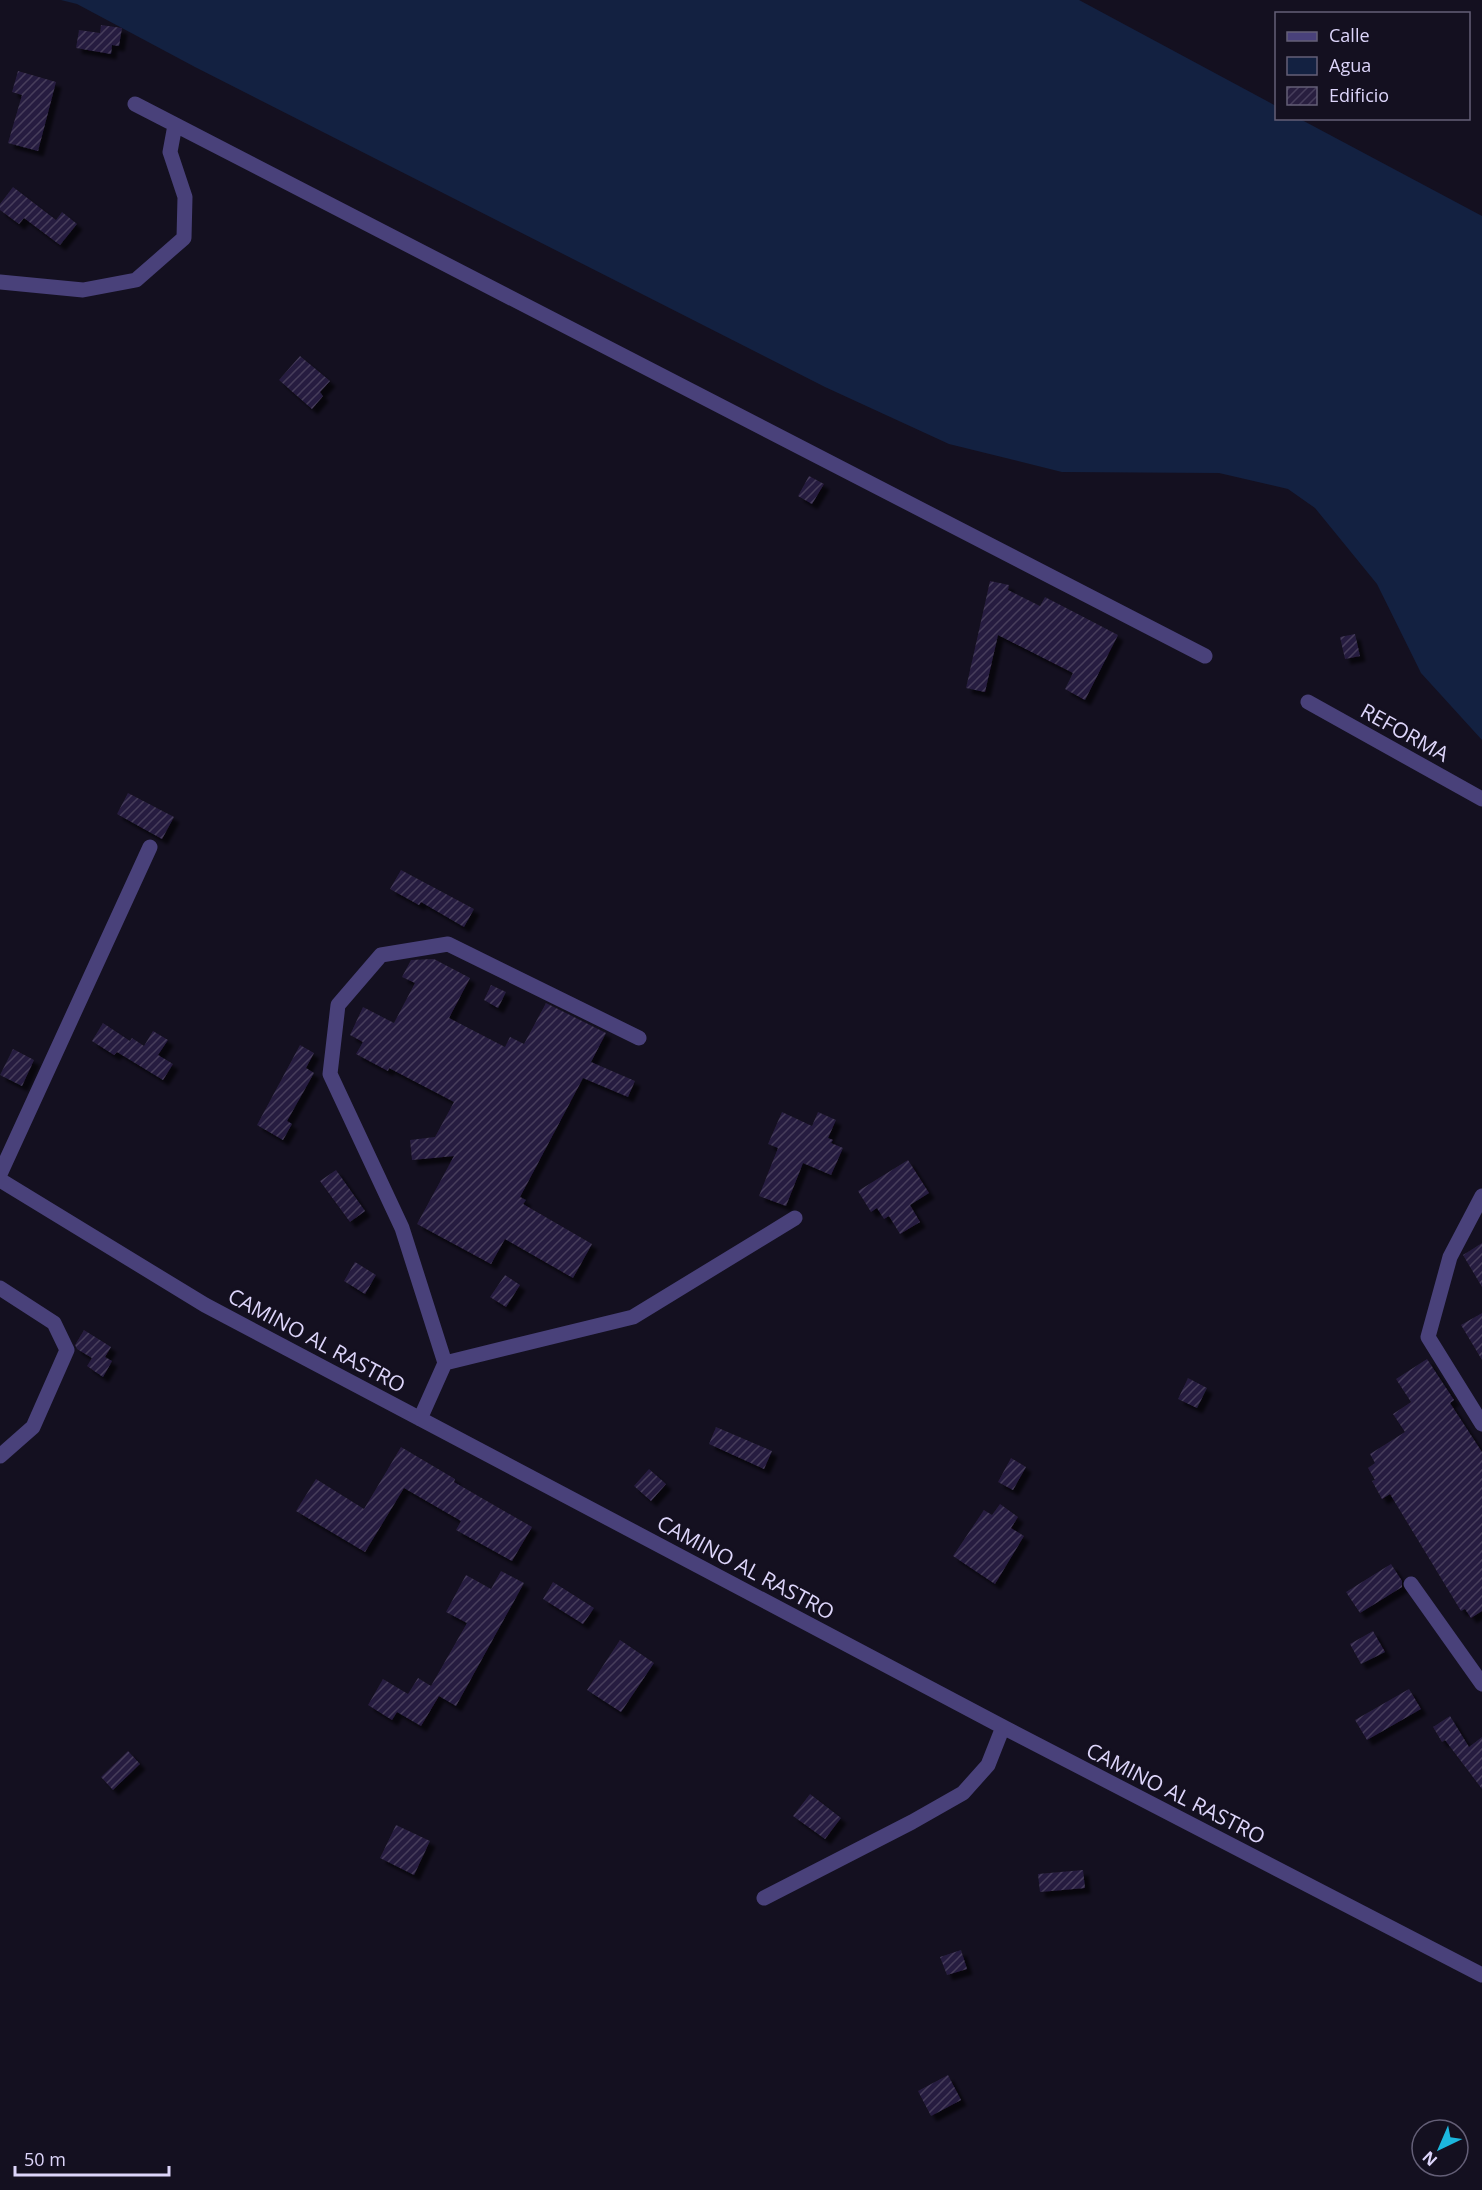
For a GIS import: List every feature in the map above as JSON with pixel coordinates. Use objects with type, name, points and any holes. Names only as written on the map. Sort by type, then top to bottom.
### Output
[{"type":"street","points":[[135,104],[1205,656]]},
{"type":"street","points":[[0,282],[83,290],[136,280],[184,238],[185,197],[170,152],[175,125]]},
{"type":"street","name":"REFORMA","points":[[1308,702],[1482,799]]},
{"type":"street","points":[[0,1174],[150,848]]},
{"type":"street","points":[[420,1419],[445,1362],[402,1228],[330,1074],[338,1005],[381,955],[448,944],[639,1038]]},
{"type":"street","name":"CAMINO AL RASTRO","points":[[0,1180],[206,1305],[1003,1727],[1482,1975]]},
{"type":"street","points":[[1482,1196],[1450,1257],[1428,1337],[1482,1424]]},
{"type":"street","points":[[445,1362],[633,1317],[795,1218]]},
{"type":"street","points":[[0,1288],[54,1323],[67,1350],[33,1427],[0,1456]]},
{"type":"street","points":[[1411,1584],[1482,1684]]},
{"type":"street","points":[[764,1898],[912,1822],[963,1793],[988,1765],[1003,1727]]},
{"type":"water","points":[[61,0],[1079,0],[1275,105],[1275,120],[1302,120],[1482,216],[1482,740],[1421,673],[1377,584],[1315,508],[1288,489],[1219,473],[1062,472],[949,444],[825,387],[195,67],[77,4]]},
{"type":"building","points":[[101,25],[122,28],[119,46],[112,45],[111,54],[76,48],[79,30],[100,33]]},
{"type":"building","points":[[18,71],[56,82],[38,151],[8,143],[22,95],[12,92]]},
{"type":"building","points":[[13,187],[56,220],[62,212],[77,224],[60,245],[24,218],[19,224],[0,210],[0,204]]},
{"type":"building","points":[[300,356],[330,381],[320,392],[323,396],[312,409],[279,380]]},
{"type":"building","points":[[809,476],[824,484],[812,504],[798,496]]},
{"type":"building","points":[[990,581],[1009,585],[1008,590],[1040,606],[1045,597],[1118,635],[1085,700],[1065,689],[1073,673],[998,635],[985,692],[966,688]]},
{"type":"building","points":[[1355,634],[1360,656],[1345,659],[1340,637]]},
{"type":"building","points":[[128,793],[174,817],[162,839],[117,814]]},
{"type":"building","points":[[401,870],[474,909],[464,927],[421,902],[419,905],[390,889]]},
{"type":"building","points":[[434,959],[470,978],[449,1018],[505,1047],[510,1037],[524,1044],[546,1003],[606,1033],[591,1062],[635,1081],[628,1097],[583,1078],[520,1197],[526,1200],[523,1204],[592,1244],[573,1278],[505,1239],[491,1264],[417,1224],[454,1156],[412,1160],[410,1140],[435,1137],[454,1102],[389,1068],[388,1071],[356,1054],[363,1042],[350,1035],[363,1007],[394,1023],[415,983],[402,977],[411,960]]},
{"type":"building","points":[[491,985],[506,992],[498,1008],[484,1000]]},
{"type":"building","points":[[103,1023],[130,1041],[132,1038],[144,1046],[153,1031],[168,1040],[158,1055],[173,1064],[163,1080],[117,1052],[114,1055],[92,1041]]},
{"type":"building","points":[[300,1045],[314,1053],[306,1068],[314,1073],[287,1121],[292,1124],[283,1140],[257,1125]]},
{"type":"building","points":[[13,1049],[34,1060],[22,1086],[0,1075]]},
{"type":"building","points":[[782,1112],[812,1126],[818,1112],[836,1120],[828,1138],[833,1140],[831,1143],[843,1148],[831,1175],[803,1163],[786,1206],[759,1196],[778,1148],[768,1144]]},
{"type":"building","points":[[908,1160],[929,1193],[910,1205],[920,1222],[900,1234],[889,1216],[884,1219],[877,1208],[871,1212],[858,1191]]},
{"type":"building","points":[[336,1170],[365,1211],[350,1222],[320,1181]]},
{"type":"building","points":[[1482,1243],[1482,1287],[1463,1255]]},
{"type":"building","points":[[355,1262],[376,1275],[365,1294],[344,1281]]},
{"type":"building","points":[[505,1275],[520,1285],[506,1307],[490,1297]]},
{"type":"building","points":[[1482,1313],[1482,1360],[1461,1325]]},
{"type":"building","points":[[84,1330],[111,1347],[105,1357],[112,1361],[103,1377],[87,1366],[92,1358],[77,1349],[75,1345]]},
{"type":"building","points":[[1427,1359],[1454,1400],[1450,1403],[1482,1452],[1482,1611],[1471,1618],[1465,1609],[1461,1611],[1390,1494],[1382,1499],[1368,1468],[1375,1463],[1370,1454],[1405,1432],[1393,1414],[1411,1402],[1396,1379]]},
{"type":"building","points":[[1188,1378],[1207,1388],[1197,1408],[1178,1399]]},
{"type":"building","points":[[716,1427],[772,1451],[764,1469],[709,1444]]},
{"type":"building","points":[[401,1447],[455,1479],[454,1482],[532,1527],[512,1561],[456,1530],[461,1521],[404,1488],[365,1552],[296,1511],[316,1479],[364,1509]]},
{"type":"building","points":[[1011,1458],[1026,1467],[1013,1490],[998,1482]]},
{"type":"building","points":[[649,1469],[666,1484],[651,1501],[634,1486]]},
{"type":"building","points":[[1000,1504],[1018,1517],[1011,1528],[1024,1536],[995,1584],[953,1556],[984,1510],[992,1515]]},
{"type":"building","points":[[1391,1564],[1402,1581],[1402,1587],[1360,1613],[1346,1592]]},
{"type":"building","points":[[501,1571],[524,1583],[456,1706],[439,1696],[421,1726],[397,1712],[392,1720],[368,1705],[383,1679],[408,1694],[418,1678],[431,1686],[467,1623],[446,1612],[466,1575],[491,1589]]},
{"type":"building","points":[[553,1582],[594,1608],[583,1624],[543,1599]]},
{"type":"building","points":[[1373,1631],[1385,1652],[1361,1664],[1350,1644]]},
{"type":"building","points":[[620,1640],[654,1663],[621,1712],[587,1690]]},
{"type":"building","points":[[1409,1689],[1421,1709],[1367,1740],[1355,1720]]},
{"type":"building","points":[[1450,1716],[1469,1747],[1482,1737],[1482,1789],[1445,1740],[1442,1742],[1433,1727]]},
{"type":"building","points":[[128,1751],[140,1764],[113,1790],[101,1777]]},
{"type":"building","points":[[810,1794],[841,1818],[825,1839],[793,1816]]},
{"type":"building","points":[[396,1825],[430,1841],[414,1875],[380,1858]]},
{"type":"building","points":[[1083,1870],[1085,1888],[1040,1892],[1038,1874]]},
{"type":"building","points":[[961,1950],[967,1969],[947,1975],[940,1957]]},
{"type":"building","points":[[948,2075],[961,2100],[931,2116],[918,2091]]}]
